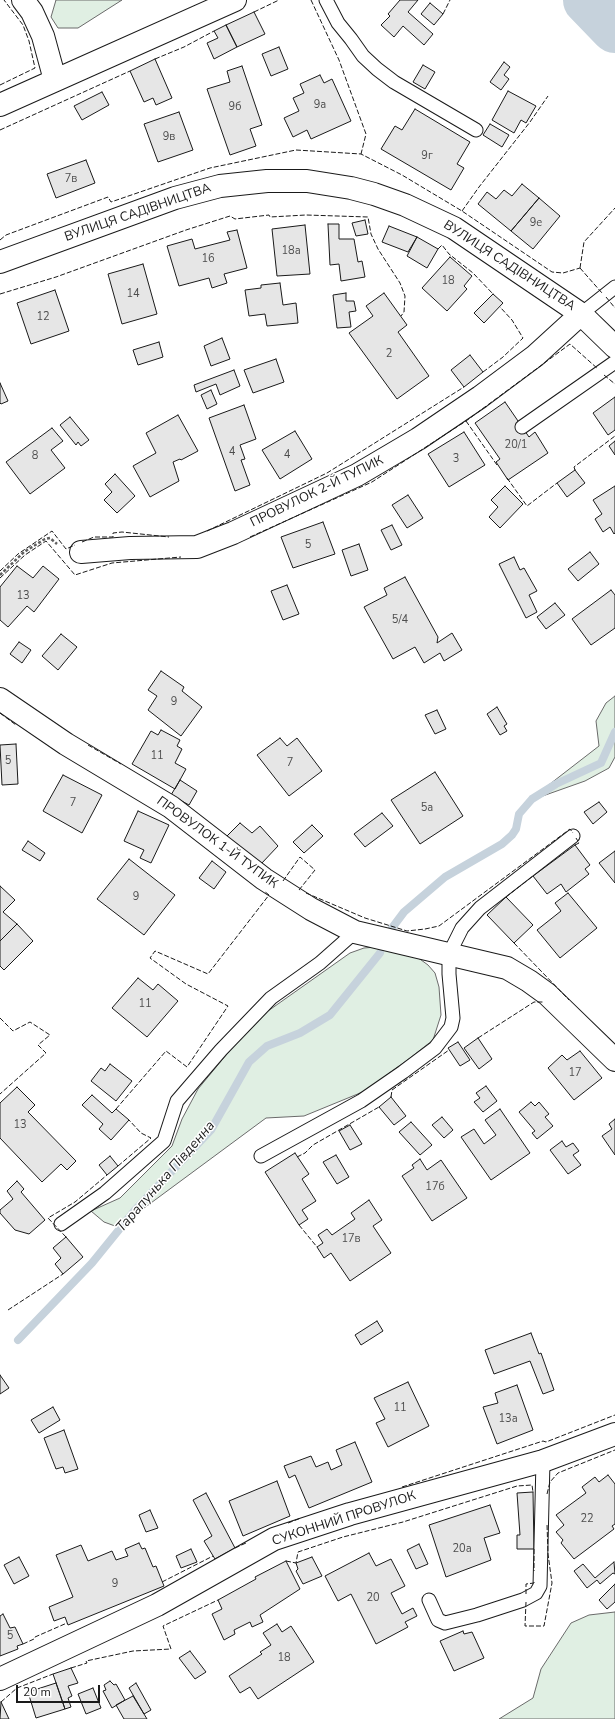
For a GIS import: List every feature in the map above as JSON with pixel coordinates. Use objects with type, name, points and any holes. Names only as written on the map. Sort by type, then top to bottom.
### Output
[{"type":"street","points":[[23,0],[32,12],[42,36],[55,80]]},
{"type":"street","points":[[0,105],[235,0]]},
{"type":"street","name":"ВУЛИЦЯ САДІВНИЦТВА","points":[[0,262],[190,194],[220,186],[307,180],[374,194],[405,205],[454,228],[581,314],[615,347]]},
{"type":"street","name":"ПРОВУЛОК 2-Й ТУПИК","points":[[81,552],[130,548],[197,547],[233,533],[357,475],[418,439],[480,397],[535,356],[581,314]]},
{"type":"street","name":"ПРОВУЛОК 1-Й ТУПИК","points":[[0,699],[66,744],[172,807],[264,879],[311,909],[355,932],[449,954]]},
{"type":"street","points":[[449,954],[506,968],[529,981],[547,994],[615,1060]]},
{"type":"street","name":"СУКОННИЙ ПРОВУЛОК","points":[[0,1679],[84,1641],[157,1605],[274,1539],[350,1514],[543,1461],[615,1434]]},
{"type":"lane","points":[[326,0],[346,34],[363,56],[377,69],[394,82],[476,130]]},
{"type":"lane","points":[[581,314],[615,287]]},
{"type":"lane","points":[[522,427],[615,362]]},
{"type":"lane","points":[[261,1156],[361,1101],[435,1048],[451,1027],[453,1018],[449,974],[449,954],[462,928],[480,908],[572,836]]},
{"type":"lane","points":[[61,1224],[105,1193],[164,1141],[177,1101],[220,1050],[271,998],[320,963],[355,932]]},
{"type":"lane","points":[[429,1600],[438,1620],[445,1623],[477,1615],[523,1600],[536,1593],[540,1586],[543,1461]]},
{"type":"path","points":[[0,575],[24,552],[45,539],[50,538],[63,552],[69,554],[81,552]]},
{"type":"green space","points":[[56,0],[122,0],[78,28],[58,28],[51,17]]},
{"type":"green space","points":[[567,0],[615,0],[615,44],[604,32]]},
{"type":"green space","points":[[615,696],[615,757],[609,768],[585,781],[537,798],[537,794],[599,746],[596,721],[606,703]]},
{"type":"green space","points":[[376,947],[417,957],[428,965],[435,973],[439,987],[441,1015],[433,1040],[365,1091],[304,1116],[266,1118],[136,1214],[115,1226],[104,1222],[91,1211],[120,1198],[172,1146],[182,1119],[198,1089],[231,1049],[268,1011],[350,953],[364,948]]},
{"type":"green space","points":[[615,1612],[615,1719],[499,1719],[533,1698],[541,1669],[571,1623],[589,1615]]},
{"type":"building","points":[[400,0],[418,0],[408,12],[433,34],[424,45],[403,26],[394,37],[381,25],[390,16],[388,14]]},
{"type":"building","points":[[430,3],[443,14],[434,25],[421,14]]},
{"type":"building","points":[[254,12],[265,34],[237,47],[226,25]]},
{"type":"building","points":[[226,25],[237,47],[214,59],[207,43],[218,38],[214,31]]},
{"type":"building","points":[[279,47],[288,69],[271,76],[262,54]]},
{"type":"building","points":[[155,59],[172,98],[156,105],[153,98],[144,102],[130,71]]},
{"type":"building","points":[[504,62],[510,67],[504,75],[509,79],[501,90],[490,82]]},
{"type":"building","points":[[423,65],[435,72],[425,89],[413,82]]},
{"type":"building","points":[[242,66],[262,125],[250,129],[256,146],[230,155],[207,89],[230,82],[227,71]]},
{"type":"building","points":[[320,75],[324,83],[332,79],[351,121],[311,139],[307,130],[293,137],[284,118],[299,111],[293,98],[304,93],[300,84]]},
{"type":"building","points":[[508,91],[536,106],[526,123],[521,120],[514,133],[492,120]]},
{"type":"building","points":[[102,92],[109,105],[82,120],[74,106]]},
{"type":"building","points":[[415,109],[470,142],[457,164],[464,168],[451,190],[381,149],[395,126],[402,130]]},
{"type":"building","points":[[179,112],[193,150],[158,162],[144,124]]},
{"type":"building","points":[[490,124],[509,135],[502,147],[483,135]]},
{"type":"building","points":[[86,160],[95,183],[56,198],[47,174]]},
{"type":"building","points":[[522,184],[539,198],[511,231],[478,204],[487,192],[496,199],[504,190],[512,196]]},
{"type":"building","points":[[539,198],[560,216],[533,249],[511,231]]},
{"type":"building","points":[[365,220],[368,234],[356,236],[352,223]]},
{"type":"building","points":[[328,224],[339,224],[339,239],[354,239],[358,262],[362,261],[365,277],[341,281],[339,264],[330,265]]},
{"type":"building","points":[[305,225],[310,274],[277,276],[272,229]]},
{"type":"building","points":[[389,226],[417,237],[408,252],[382,242]]},
{"type":"building","points":[[237,230],[247,268],[224,274],[227,283],[212,288],[209,278],[179,286],[167,246],[192,239],[195,249],[230,240],[227,232]]},
{"type":"building","points":[[417,237],[438,249],[427,268],[407,256]]},
{"type":"building","points":[[450,257],[472,276],[464,286],[467,289],[447,311],[422,288]]},
{"type":"building","points":[[143,264],[157,314],[122,324],[108,274]]},
{"type":"building","points":[[280,283],[283,305],[296,303],[298,323],[267,326],[265,314],[249,316],[245,290],[261,288],[261,285]]},
{"type":"building","points":[[55,290],[69,331],[31,344],[17,303]]},
{"type":"building","points":[[346,293],[346,301],[354,301],[356,311],[349,312],[351,327],[337,328],[333,295]]},
{"type":"building","points":[[384,293],[407,325],[398,332],[429,376],[397,399],[349,333],[373,316],[366,306]]},
{"type":"building","points":[[493,294],[503,303],[484,323],[474,313]]},
{"type":"building","points":[[222,338],[230,359],[211,366],[204,346]]},
{"type":"building","points":[[159,342],[163,357],[138,365],[133,350]]},
{"type":"building","points":[[470,355],[483,372],[464,387],[451,370]]},
{"type":"building","points":[[276,359],[284,382],[253,393],[244,370]]},
{"type":"building","points":[[234,370],[240,386],[220,395],[216,384],[196,392],[194,385]]},
{"type":"building","points":[[0,383],[8,401],[1,404],[0,403]]},
{"type":"building","points":[[211,390],[217,404],[207,409],[201,395]]},
{"type":"building","points":[[615,397],[615,430],[608,435],[593,413]]},
{"type":"building","points":[[505,402],[529,437],[535,432],[548,453],[508,480],[496,462],[500,459],[475,423]]},
{"type":"building","points":[[244,405],[256,439],[240,445],[245,459],[241,460],[250,485],[235,491],[209,418]]},
{"type":"building","points":[[178,415],[198,451],[181,460],[180,459],[173,462],[179,481],[150,497],[133,466],[156,453],[146,433]]},
{"type":"building","points":[[70,417],[89,440],[81,446],[78,442],[76,445],[60,425]]},
{"type":"building","points":[[52,428],[63,441],[51,450],[65,468],[30,494],[6,462]]},
{"type":"building","points":[[295,431],[312,459],[280,479],[262,450]]},
{"type":"building","points":[[464,432],[485,465],[449,487],[428,454]]},
{"type":"building","points":[[615,441],[615,455],[609,446]]},
{"type":"building","points":[[575,470],[585,483],[567,497],[557,483]]},
{"type":"building","points":[[115,474],[135,496],[117,513],[104,500],[112,492],[105,484]]},
{"type":"building","points":[[505,486],[523,504],[500,528],[489,517],[498,507],[491,500]]},
{"type":"building","points":[[615,486],[614,534],[610,527],[603,532],[595,519],[602,514],[593,500]]},
{"type":"building","points":[[408,495],[423,518],[407,528],[392,505]]},
{"type":"building","points":[[323,522],[335,554],[293,568],[281,537]]},
{"type":"building","points":[[392,525],[402,545],[391,550],[381,530]]},
{"type":"building","points":[[359,544],[368,570],[351,576],[342,550]]},
{"type":"building","points":[[590,552],[599,564],[578,581],[568,569]]},
{"type":"building","points":[[514,557],[520,570],[524,568],[537,591],[529,595],[537,612],[526,618],[499,564]]},
{"type":"building","points":[[17,566],[33,578],[43,566],[59,579],[34,612],[27,606],[8,627],[0,620],[0,587]]},
{"type":"building","points":[[405,577],[438,637],[437,643],[452,633],[462,650],[444,661],[440,653],[424,663],[415,647],[393,659],[364,607],[387,595],[384,588]]},
{"type":"building","points":[[287,585],[299,614],[283,620],[271,591]]},
{"type":"building","points":[[611,590],[615,595],[615,628],[591,645],[572,619]]},
{"type":"building","points":[[555,603],[565,615],[546,629],[537,617]]},
{"type":"building","points":[[61,634],[77,647],[58,670],[42,656]]},
{"type":"building","points":[[19,642],[31,650],[22,663],[10,654]]},
{"type":"building","points":[[161,671],[184,687],[182,691],[202,707],[181,736],[148,710],[157,696],[148,690]]},
{"type":"building","points":[[497,707],[507,724],[504,726],[507,731],[500,735],[487,714]]},
{"type":"building","points":[[437,710],[446,729],[435,734],[425,715]]},
{"type":"building","points":[[161,730],[180,740],[177,746],[182,749],[175,763],[186,769],[175,789],[132,764],[151,731],[158,735]]},
{"type":"building","points":[[280,738],[287,746],[297,738],[322,771],[289,796],[257,755]]},
{"type":"building","points":[[16,744],[18,784],[2,785],[0,745]]},
{"type":"building","points":[[435,772],[463,816],[420,844],[391,800]]},
{"type":"building","points":[[63,775],[102,795],[82,833],[43,811]]},
{"type":"building","points":[[180,780],[197,791],[189,805],[171,795]]},
{"type":"building","points":[[599,802],[607,812],[593,824],[584,812]]},
{"type":"building","points":[[138,811],[169,825],[151,863],[140,858],[144,850],[124,841]]},
{"type":"building","points":[[382,813],[393,826],[365,847],[354,834]]},
{"type":"building","points":[[240,823],[252,833],[260,826],[278,846],[261,864],[226,837]]},
{"type":"building","points":[[312,825],[323,836],[304,853],[293,842]]},
{"type":"building","points":[[28,841],[45,853],[40,861],[22,850]]},
{"type":"building","points":[[575,845],[590,865],[585,869],[589,874],[566,892],[561,884],[547,894],[533,876]]},
{"type":"building","points":[[615,851],[615,883],[599,863]]},
{"type":"building","points":[[129,859],[175,895],[144,935],[97,899]]},
{"type":"building","points":[[212,861],[226,872],[214,889],[199,878]]},
{"type":"building","points":[[0,886],[15,900],[3,912],[17,924],[0,941]]},
{"type":"building","points":[[568,893],[597,928],[560,958],[537,930],[561,911],[555,903]]},
{"type":"building","points":[[506,897],[533,925],[514,943],[487,915]]},
{"type":"building","points":[[17,924],[33,941],[4,970],[0,966],[0,941]]},
{"type":"building","points":[[138,978],[153,990],[158,984],[178,1001],[147,1037],[112,1008]]},
{"type":"building","points":[[478,1038],[492,1059],[479,1069],[464,1048]]},
{"type":"building","points":[[458,1042],[470,1060],[460,1066],[448,1048]]},
{"type":"building","points":[[580,1051],[602,1078],[574,1100],[548,1068],[562,1055],[567,1060]]},
{"type":"building","points":[[110,1064],[132,1081],[116,1101],[91,1081],[101,1068],[105,1071]]},
{"type":"building","points":[[486,1086],[497,1101],[483,1112],[474,1102],[480,1098],[476,1093]]},
{"type":"building","points":[[17,1087],[35,1105],[28,1112],[76,1161],[67,1170],[61,1164],[42,1182],[0,1138],[0,1103]]},
{"type":"building","points":[[92,1095],[112,1113],[116,1109],[129,1120],[111,1140],[99,1129],[103,1124],[82,1105]]},
{"type":"building","points":[[391,1097],[406,1116],[394,1125],[379,1107]]},
{"type":"building","points":[[531,1102],[535,1106],[539,1102],[549,1114],[545,1117],[553,1126],[537,1139],[532,1133],[535,1131],[519,1112]]},
{"type":"building","points":[[500,1109],[530,1153],[491,1180],[461,1137],[474,1129],[484,1144],[496,1135],[485,1120]]},
{"type":"building","points":[[442,1117],[453,1130],[444,1138],[432,1125]]},
{"type":"building","points":[[615,1119],[615,1155],[602,1136],[612,1129],[609,1124]]},
{"type":"building","points":[[411,1122],[432,1145],[420,1155],[399,1132]]},
{"type":"building","points":[[350,1125],[362,1144],[350,1150],[339,1131]]},
{"type":"building","points":[[562,1141],[566,1147],[573,1143],[579,1151],[573,1155],[581,1165],[568,1174],[550,1150]]},
{"type":"building","points":[[295,1153],[309,1174],[302,1179],[316,1201],[302,1210],[308,1219],[299,1225],[265,1172]]},
{"type":"building","points":[[336,1155],[349,1177],[337,1184],[323,1162]]},
{"type":"building","points":[[110,1156],[118,1166],[107,1175],[99,1165]]},
{"type":"building","points":[[420,1159],[427,1170],[441,1160],[467,1198],[432,1221],[402,1176],[414,1168],[412,1165]]},
{"type":"building","points":[[17,1181],[24,1189],[21,1192],[45,1220],[29,1234],[15,1230],[0,1213],[0,1210],[13,1199],[7,1191]]},
{"type":"building","points":[[369,1200],[382,1220],[373,1226],[391,1253],[350,1281],[331,1253],[324,1258],[317,1247],[323,1243],[318,1235],[327,1229],[332,1235],[355,1219],[351,1213]]},
{"type":"building","points":[[66,1237],[83,1257],[63,1274],[55,1264],[61,1258],[53,1248]]},
{"type":"building","points":[[377,1321],[383,1331],[361,1345],[355,1335]]},
{"type":"building","points":[[531,1333],[539,1354],[541,1353],[554,1390],[543,1394],[530,1361],[494,1374],[485,1350]]},
{"type":"building","points":[[0,1375],[9,1388],[0,1394]]},
{"type":"building","points":[[408,1382],[429,1426],[388,1447],[376,1423],[385,1419],[374,1398]]},
{"type":"building","points":[[517,1385],[533,1430],[497,1444],[483,1407],[498,1403],[495,1393]]},
{"type":"building","points":[[53,1407],[60,1420],[39,1433],[31,1420]]},
{"type":"building","points":[[64,1430],[78,1469],[65,1473],[63,1467],[56,1469],[44,1438]]},
{"type":"building","points":[[355,1442],[372,1482],[309,1508],[295,1475],[289,1478],[284,1466],[311,1456],[316,1467],[328,1462],[331,1470],[342,1465],[336,1450]]},
{"type":"building","points":[[608,1475],[615,1484],[615,1524],[612,1526],[614,1529],[574,1559],[561,1543],[563,1540],[556,1532],[564,1525],[556,1515],[586,1493],[582,1487],[595,1477],[599,1482]]},
{"type":"building","points":[[277,1481],[290,1516],[243,1536],[229,1501]]},
{"type":"building","points":[[533,1492],[534,1549],[517,1549],[517,1535],[520,1535],[517,1493]]},
{"type":"building","points":[[206,1493],[235,1548],[215,1559],[204,1541],[212,1536],[193,1500]]},
{"type":"building","points":[[490,1505],[500,1533],[484,1538],[491,1560],[446,1577],[429,1525]]},
{"type":"building","points":[[150,1510],[158,1528],[146,1532],[139,1515]]},
{"type":"building","points":[[139,1543],[142,1549],[145,1548],[153,1567],[156,1566],[164,1586],[68,1625],[65,1617],[54,1621],[49,1607],[73,1597],[56,1555],[81,1545],[88,1561],[112,1551],[116,1560],[128,1556],[125,1549]]},
{"type":"building","points":[[419,1544],[428,1564],[416,1569],[407,1550]]},
{"type":"building","points":[[191,1549],[197,1562],[181,1568],[176,1556]]},
{"type":"building","points":[[369,1553],[376,1566],[391,1559],[405,1586],[391,1593],[402,1614],[413,1608],[417,1616],[405,1622],[408,1627],[376,1644],[351,1594],[338,1601],[325,1576]]},
{"type":"building","points":[[19,1557],[29,1576],[14,1584],[4,1565]]},
{"type":"building","points":[[312,1557],[322,1576],[303,1584],[296,1571],[298,1569],[296,1563]]},
{"type":"building","points":[[286,1561],[300,1589],[260,1615],[263,1622],[252,1627],[250,1622],[234,1630],[235,1634],[224,1640],[212,1614],[222,1609],[218,1600],[256,1579],[255,1577]]},
{"type":"building","points":[[614,1562],[615,1574],[613,1573],[600,1584],[597,1580],[587,1588],[574,1571],[583,1564],[595,1578]]},
{"type":"building","points":[[615,1584],[615,1602],[607,1609],[599,1600]]},
{"type":"building","points":[[3,1614],[10,1628],[15,1627],[23,1644],[17,1646],[18,1649],[0,1656],[0,1616]]},
{"type":"building","points":[[277,1624],[282,1632],[291,1626],[314,1662],[258,1699],[250,1687],[240,1693],[229,1676],[262,1654],[260,1652],[271,1645],[263,1633]]},
{"type":"building","points":[[463,1631],[464,1634],[472,1632],[484,1658],[454,1671],[440,1641]]},
{"type":"building","points":[[190,1651],[206,1672],[195,1679],[179,1658]]},
{"type":"building","points":[[71,1668],[78,1683],[68,1686],[72,1696],[68,1698],[71,1707],[65,1709],[53,1674]]},
{"type":"building","points":[[110,1681],[114,1685],[116,1684],[125,1700],[112,1708],[103,1691],[106,1690],[104,1685]]},
{"type":"building","points":[[56,1683],[65,1709],[36,1718],[28,1692]]},
{"type":"building","points":[[136,1683],[151,1710],[144,1714],[129,1688]]},
{"type":"building","points":[[93,1688],[101,1708],[86,1714],[78,1694]]},
{"type":"building","points":[[133,1696],[147,1719],[124,1719],[116,1705]]},
{"type":"building","points":[[1,1702],[9,1719],[0,1719]]},
{"type":"waterway","points":[[588,0],[615,28]]},
{"type":"waterway","name":"Тарапунька Південна","points":[[392,928],[404,912],[445,877],[502,844],[512,835],[516,829],[519,814],[532,799],[556,784],[601,763],[615,732]]},
{"type":"waterway","name":"Тарапунька Південна","points":[[18,1340],[92,1263],[135,1210],[211,1130],[249,1062],[267,1046],[300,1033],[330,1015],[380,953]]},
{"type":"fence","points":[[0,85],[35,68],[29,41],[23,25],[4,0]]},
{"type":"fence","points":[[254,12],[279,0]]},
{"type":"fence","points":[[311,0],[339,60],[366,134],[361,154]]},
{"type":"fence","points":[[443,14],[450,0]]},
{"type":"fence","points":[[155,59],[184,47],[214,31]]},
{"type":"fence","points":[[0,130],[130,71]]},
{"type":"fence","points":[[462,211],[548,96]]},
{"type":"fence","points":[[0,240],[6,235],[108,197],[111,202],[210,168],[296,150],[361,154],[402,175],[462,211],[552,272],[563,273],[580,268]]},
{"type":"fence","points":[[580,268],[584,242],[615,208]]},
{"type":"fence","points":[[0,294],[56,277],[186,230],[230,216],[235,219],[269,215],[270,217],[306,215],[368,217],[371,234],[378,249],[400,283],[405,296],[404,312],[401,316]]},
{"type":"fence","points":[[438,249],[442,245],[449,254],[473,273],[493,294]]},
{"type":"fence","points":[[580,268],[602,293]]},
{"type":"fence","points":[[606,297],[615,308]]},
{"type":"fence","points":[[483,372],[503,357],[523,338],[512,320],[500,307]]},
{"type":"fence","points":[[250,537],[372,482],[466,421],[570,344],[598,369]]},
{"type":"fence","points":[[604,375],[615,384]]},
{"type":"fence","points":[[207,531],[327,473],[464,387]]},
{"type":"fence","points":[[466,421],[497,465]]},
{"type":"fence","points":[[575,470],[574,467],[615,436]]},
{"type":"fence","points":[[507,478],[527,506],[557,483]]},
{"type":"fence","points":[[0,571],[18,554],[52,531],[66,549],[75,545]]},
{"type":"fence","points":[[82,542],[94,537],[113,537],[113,533],[122,532],[169,537]]},
{"type":"fence","points":[[0,578],[25,555],[46,541],[75,575],[112,563],[181,557]]},
{"type":"fence","points":[[0,713],[16,725]]},
{"type":"fence","points":[[88,745],[121,764]]},
{"type":"fence","points":[[306,893],[365,918],[407,931],[439,926],[570,829],[573,833]]},
{"type":"fence","points":[[575,845],[579,843],[576,838]]},
{"type":"fence","points":[[283,881],[300,857],[315,870],[299,890],[301,891]]},
{"type":"fence","points":[[506,897],[533,876]]},
{"type":"fence","points":[[116,1109],[166,1051],[187,1067],[228,1006],[186,984],[150,958],[155,951],[208,974],[269,895],[264,891]]},
{"type":"fence","points":[[514,943],[569,1000]]},
{"type":"fence","points":[[478,1038],[534,1002],[543,1002]]},
{"type":"fence","points":[[0,1018],[13,1031],[30,1022],[50,1035],[38,1045],[46,1053],[0,1094]]},
{"type":"fence","points":[[391,1097],[392,1090],[449,1050]]},
{"type":"fence","points":[[297,1157],[305,1153],[313,1145],[379,1107]]},
{"type":"fence","points":[[118,1166],[151,1138],[141,1133],[129,1120]]},
{"type":"fence","points":[[66,1237],[48,1218],[75,1202],[107,1175]]},
{"type":"fence","points":[[299,1225],[317,1247]]},
{"type":"fence","points":[[8,1310],[63,1274]]},
{"type":"fence","points":[[402,1487],[543,1441],[546,1442],[615,1415]]},
{"type":"fence","points":[[547,1494],[550,1482],[558,1473],[615,1450]]},
{"type":"fence","points":[[286,1561],[296,1563],[298,1552],[343,1537],[403,1522],[517,1486],[532,1485],[533,1492]]},
{"type":"fence","points":[[288,1523],[301,1518]]},
{"type":"fence","points":[[526,1602],[525,1626],[544,1626],[552,1583],[548,1554],[547,1524]]},
{"type":"fence","points":[[235,1548],[246,1543]]},
{"type":"fence","points":[[534,1549],[534,1571]]},
{"type":"fence","points":[[162,1582],[213,1556]]},
{"type":"fence","points":[[526,1594],[526,1584],[534,1583],[534,1581]]},
{"type":"fence","points":[[71,1668],[87,1663],[86,1661],[133,1651],[171,1649],[163,1626],[218,1600]]},
{"type":"fence","points":[[23,1644],[67,1623]]},
{"type":"fence","points":[[1,1702],[17,1688],[53,1674]]}]
